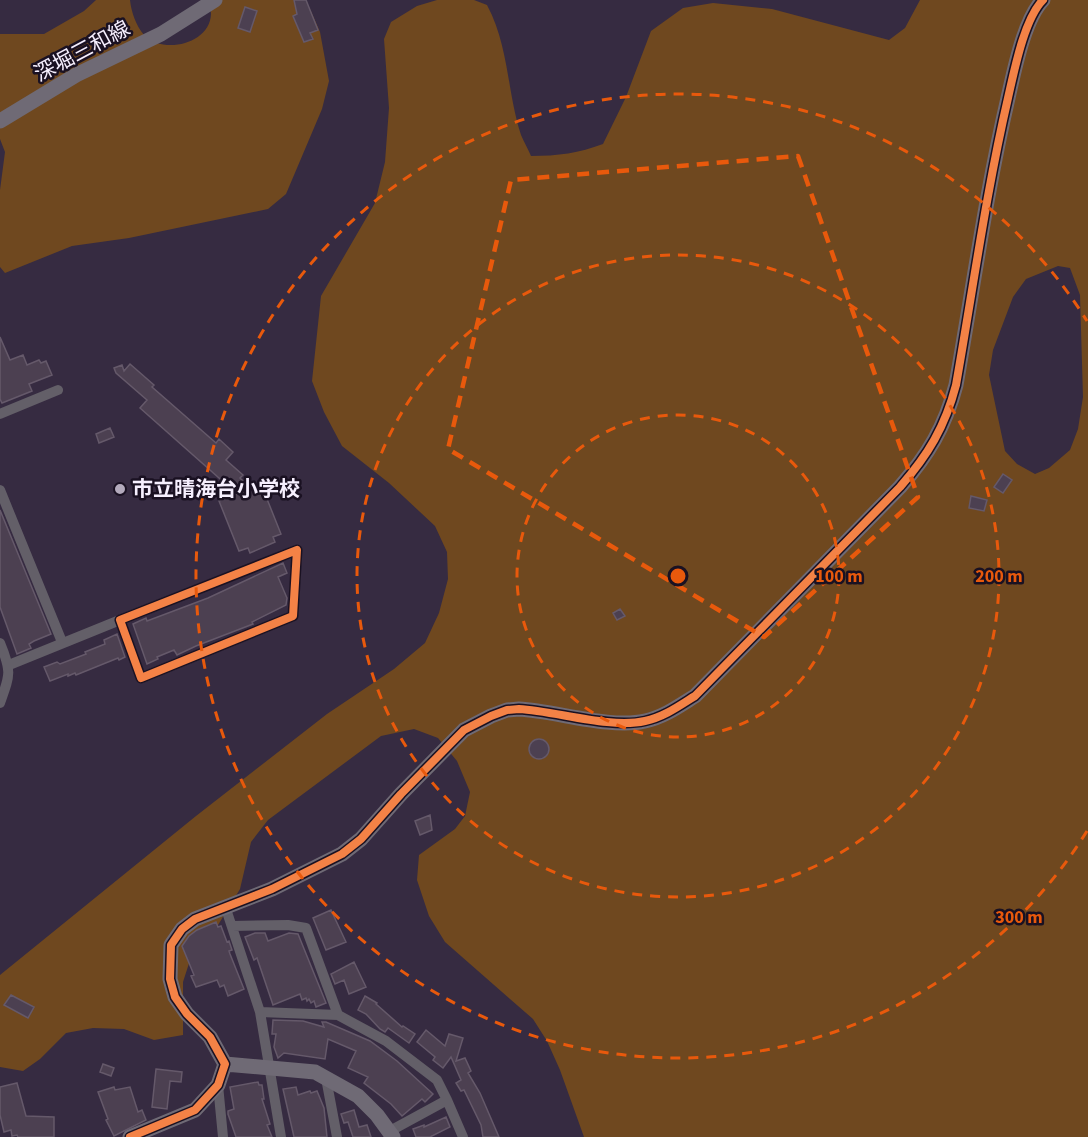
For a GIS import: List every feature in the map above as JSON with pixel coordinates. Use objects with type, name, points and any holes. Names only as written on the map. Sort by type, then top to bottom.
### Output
[{"type":"street","name":"深堀三和線","points":[[0,121],[75,75],[162,34],[215,0]]},
{"type":"street","points":[[223,1137],[218,1085],[225,1064],[210,1037],[187,1014],[175,997],[170,979],[171,945],[182,929],[195,919],[226,909],[311,871],[349,849],[464,730],[478,721],[507,710],[519,709],[623,723],[644,721],[670,712],[695,696],[900,488],[923,461],[949,410],[956,385],[988,191],[1005,110],[1018,53],[1043,0]]},
{"type":"street","points":[[0,414],[58,390]]},
{"type":"street","points":[[0,490],[62,642]]},
{"type":"street","points":[[9,665],[62,642],[297,550],[293,616],[141,678],[120,620]]},
{"type":"street","points":[[0,644],[9,665],[9,678],[0,703]]},
{"type":"street","points":[[226,909],[260,1012],[281,1137]]},
{"type":"street","points":[[232,926],[306,927],[338,1015]]},
{"type":"street","points":[[260,1012],[338,1015],[386,1041],[437,1080],[463,1137]]},
{"type":"street","points":[[225,1064],[269,1070],[315,1072],[358,1096],[391,1134],[447,1100]]},
{"type":"street","points":[[326,1078],[337,1137]]},
{"type":"street","points":[[130,1137],[195,1110],[218,1085]]},
{"type":"highlighted area","points":[[798,156],[918,497],[764,637],[448,449],[511,180]]},
{"type":"shaded area","points":[[96,0],[130,0],[134,18],[144,35],[152,41],[173,45],[194,39],[203,33],[209,24],[211,14],[208,0],[306,0],[320,32],[329,81],[322,109],[286,194],[268,209],[129,238],[72,246],[5,273],[0,267],[0,190],[5,152],[0,139],[0,34],[44,34],[84,11]]},
{"type":"shaded area","points":[[437,0],[474,0],[487,5],[500,37],[516,119],[531,156],[568,153],[603,144],[626,97],[651,31],[683,8],[713,3],[772,9],[889,40],[905,28],[920,0],[1088,0],[1088,1137],[584,1137],[560,1070],[547,1041],[533,1019],[445,942],[429,916],[417,880],[419,855],[455,829],[465,816],[470,792],[457,761],[438,738],[414,729],[381,736],[268,820],[251,842],[240,889],[215,930],[192,954],[183,982],[183,1035],[154,1040],[124,1029],[93,1028],[66,1033],[40,1059],[23,1071],[0,1067],[0,975],[196,816],[327,714],[394,669],[425,643],[439,613],[448,579],[447,552],[435,526],[389,483],[342,446],[324,412],[312,381],[321,296],[375,203],[385,162],[389,108],[384,39],[391,22],[417,6]],"holes":[[[1058,266],[1070,268],[1080,295],[1083,397],[1078,429],[1070,450],[1049,468],[1035,474],[1017,464],[1005,451],[989,375],[993,350],[1013,297],[1026,279]]]},
{"type":"building","points":[[294,0],[306,0],[318,30],[310,33],[313,39],[304,42],[293,16],[297,14]]},
{"type":"building","points":[[245,7],[257,11],[250,32],[238,28]]},
{"type":"building","points":[[0,337],[10,360],[23,355],[27,365],[39,360],[41,363],[46,361],[52,375],[29,384],[32,391],[2,403],[0,399]]},
{"type":"building","points":[[130,364],[154,385],[152,387],[216,443],[219,439],[233,452],[226,460],[243,475],[240,478],[250,488],[259,485],[261,490],[263,489],[281,534],[273,537],[275,542],[250,553],[248,548],[239,551],[219,501],[237,494],[140,408],[147,400],[116,373],[114,368],[122,365],[124,371]]},
{"type":"building","points":[[110,428],[114,437],[99,443],[96,434]]},
{"type":"building","points":[[1003,474],[1012,480],[1003,493],[994,487]]},
{"type":"building","points":[[971,496],[987,500],[984,511],[969,508]]},
{"type":"building","points":[[0,510],[51,634],[34,641],[29,644],[31,648],[17,654],[0,607]]},
{"type":"building","points":[[283,563],[287,573],[278,577],[287,598],[286,605],[252,622],[253,624],[177,655],[174,650],[147,664],[133,624],[208,598]]},
{"type":"building","points":[[620,609],[625,616],[617,620],[613,613]]},
{"type":"building","points":[[117,634],[125,657],[76,675],[75,673],[68,676],[68,674],[50,681],[44,667],[57,662],[60,664],[86,654],[85,652],[105,644],[104,640]]},
{"type":"building","points":[[535,739],[543,739],[549,745],[549,753],[543,759],[535,759],[529,753],[529,745]]},
{"type":"building","points":[[430,815],[432,830],[420,835],[415,821]]},
{"type":"building","points":[[331,910],[346,942],[326,950],[313,918]]},
{"type":"building","points":[[216,922],[218,927],[221,926],[227,942],[229,941],[232,950],[229,951],[244,989],[228,996],[224,985],[220,987],[217,980],[196,987],[191,976],[194,975],[182,946],[197,930]]},
{"type":"building","points":[[255,933],[265,933],[268,941],[289,933],[298,934],[326,1003],[316,1007],[314,1001],[311,1003],[306,998],[302,1000],[300,994],[273,1005],[257,958],[254,960],[245,937]]},
{"type":"building","points":[[354,962],[366,987],[349,994],[344,980],[335,984],[331,974]]},
{"type":"building","points":[[11,995],[34,1007],[28,1018],[4,1005]]},
{"type":"building","points":[[365,996],[377,1003],[402,1027],[415,1034],[409,1043],[388,1028],[385,1032],[380,1029],[366,1014],[358,1010]]},
{"type":"building","points":[[273,1020],[303,1021],[324,1027],[322,1022],[326,1022],[370,1041],[397,1061],[433,1094],[425,1102],[422,1099],[402,1116],[391,1104],[364,1083],[368,1077],[348,1068],[356,1051],[328,1039],[325,1059],[284,1053],[278,1058],[274,1047],[276,1034],[272,1034]]},
{"type":"building","points":[[426,1030],[445,1046],[449,1034],[463,1038],[456,1061],[465,1058],[471,1071],[468,1073],[480,1093],[499,1137],[483,1137],[481,1125],[464,1090],[461,1091],[456,1083],[461,1080],[451,1057],[443,1068],[433,1060],[435,1057],[417,1042]]},
{"type":"building","points":[[103,1064],[114,1068],[111,1076],[100,1072]]},
{"type":"building","points":[[156,1069],[182,1072],[181,1082],[170,1081],[167,1109],[152,1107]]},
{"type":"building","points":[[258,1082],[262,1085],[264,1099],[262,1099],[270,1124],[267,1125],[272,1137],[236,1137],[228,1114],[228,1111],[234,1109],[230,1087]]},
{"type":"building","points":[[17,1083],[26,1116],[54,1117],[54,1137],[18,1137],[17,1135],[12,1136],[11,1130],[4,1132],[0,1115],[0,1087]]},
{"type":"building","points":[[114,1087],[115,1090],[130,1087],[138,1112],[142,1110],[146,1120],[114,1136],[106,1120],[108,1119],[98,1092]]},
{"type":"building","points":[[296,1087],[298,1095],[317,1091],[324,1108],[327,1137],[294,1137],[283,1089]]},
{"type":"building","points":[[354,1110],[359,1127],[367,1125],[371,1137],[353,1137],[348,1122],[344,1123],[341,1114]]},
{"type":"building","points":[[446,1117],[450,1127],[430,1137],[416,1137],[413,1129],[424,1125],[424,1127]]},
{"type":"cycle path","points":[[130,1137],[195,1110],[218,1085],[225,1064],[210,1037],[187,1014],[175,997],[170,979],[171,945],[182,929],[195,919],[272,889],[342,854],[361,839],[401,794],[464,730],[491,716],[507,710],[519,709],[600,721],[631,723],[659,717],[683,704],[695,696],[910,475],[934,440],[952,400],[986,205],[1010,87],[1025,33],[1030,20],[1043,0]]},
{"type":"cycle path","points":[[297,550],[293,616],[141,678],[120,620],[297,550]]},
{"type":"place","name":"市立晴海台小学校","points":[[120,489]]}]
